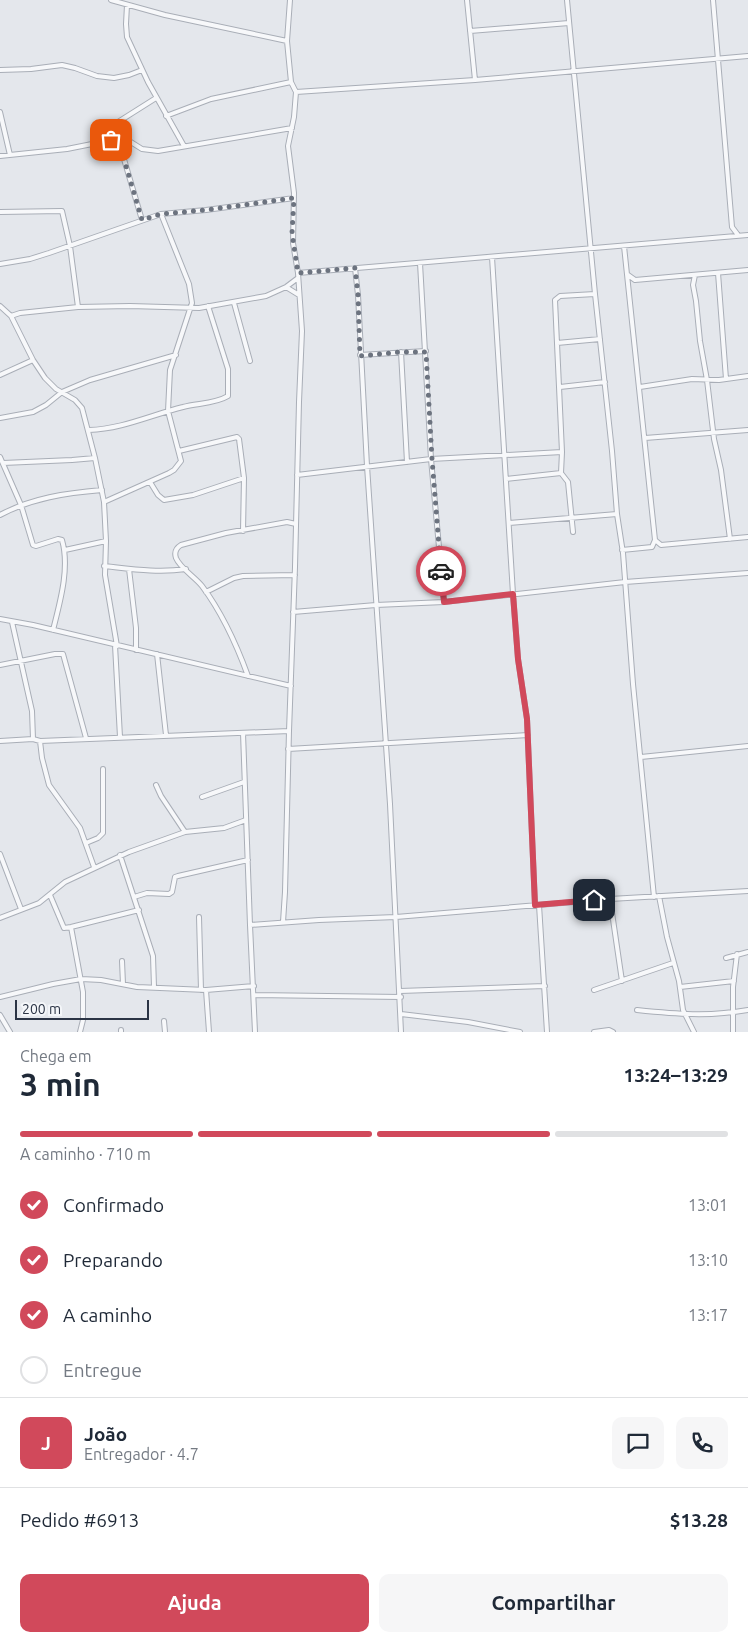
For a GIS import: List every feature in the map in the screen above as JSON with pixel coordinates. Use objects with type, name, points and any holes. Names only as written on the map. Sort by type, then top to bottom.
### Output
[{"type":"street","points":[[110,0],[201,23],[287,41]]},
{"type":"street","points":[[283,922],[286,892],[288,749],[302,331],[298,276],[292,233],[294,198],[288,146],[294,117],[296,92],[291,82],[287,41],[290,0]]},
{"type":"street","points":[[467,0],[475,80]]},
{"type":"street","points":[[567,0],[656,896],[680,987],[685,1015],[694,1032]]},
{"type":"street","points":[[713,0],[732,227],[738,235]]},
{"type":"street","points":[[127,5],[126,31],[156,98],[184,146]]},
{"type":"street","points":[[470,31],[569,23]]},
{"type":"street","points":[[296,92],[475,80],[748,56]]},
{"type":"street","points":[[0,70],[31,70],[62,65],[96,76],[114,78],[142,70]]},
{"type":"street","points":[[166,116],[227,94],[291,82]]},
{"type":"street","points":[[142,220],[118,139],[118,122],[156,98]]},
{"type":"street","points":[[0,112],[10,155]]},
{"type":"street","points":[[0,156],[89,146],[118,139],[126,139],[146,150],[158,151],[292,128]]},
{"type":"street","points":[[0,264],[30,259],[161,214],[294,198]]},
{"type":"street","points":[[0,212],[62,211],[70,246],[78,307]]},
{"type":"street","points":[[104,502],[174,470],[181,461],[168,411],[170,370],[192,302],[189,284],[161,214]]},
{"type":"street","points":[[726,236],[732,227]]},
{"type":"street","points":[[11,316],[20,312],[78,307],[139,306],[190,308],[208,306],[266,296],[286,286],[298,276],[355,268],[748,234]]},
{"type":"street","points":[[622,550],[652,547],[656,540],[624,246]]},
{"type":"street","points":[[492,257],[513,594],[518,659],[528,735],[537,905],[548,1032]]},
{"type":"street","points":[[420,263],[432,459],[444,602]]},
{"type":"street","points":[[355,268],[386,743],[402,1032]]},
{"type":"street","points":[[627,274],[635,280],[748,270]]},
{"type":"street","points":[[718,273],[726,379]]},
{"type":"street","points":[[695,275],[693,285],[700,341],[730,539]]},
{"type":"street","points":[[683,276],[693,285]]},
{"type":"street","points":[[629,290],[635,280]]},
{"type":"street","points":[[286,286],[299,296]]},
{"type":"street","points":[[573,532],[568,482],[560,473],[562,452],[556,298],[595,294]]},
{"type":"street","points":[[234,303],[250,361]]},
{"type":"street","points":[[0,306],[11,316],[33,360],[45,378],[82,408],[89,430],[104,502],[106,541],[104,566],[116,646],[120,738]]},
{"type":"street","points":[[89,430],[121,427],[168,411],[228,396],[228,370],[208,306]]},
{"type":"street","points":[[557,343],[600,339]]},
{"type":"street","points":[[360,356],[401,352],[426,352]]},
{"type":"street","points":[[401,352],[407,462]]},
{"type":"street","points":[[0,418],[37,410],[62,392],[90,380],[176,355]]},
{"type":"street","points":[[0,376],[33,360]]},
{"type":"street","points":[[640,387],[692,380],[748,376]]},
{"type":"street","points":[[560,387],[605,382]]},
{"type":"street","points":[[646,438],[748,430]]},
{"type":"street","points":[[179,451],[238,438],[244,478],[243,531]]},
{"type":"street","points":[[297,475],[432,459],[562,452]]},
{"type":"street","points":[[0,457],[21,505],[33,545],[36,546],[60,539],[65,550],[62,584],[53,630]]},
{"type":"street","points":[[3,463],[95,458]]},
{"type":"street","points":[[506,479],[560,473]]},
{"type":"street","points":[[150,482],[158,495],[164,500],[193,495],[244,478]]},
{"type":"street","points":[[0,515],[21,505],[65,493],[102,490]]},
{"type":"street","points":[[509,523],[617,514]]},
{"type":"street","points":[[248,676],[232,635],[197,579],[175,557],[176,548],[180,545],[226,533],[287,522],[296,524]]},
{"type":"street","points":[[656,540],[661,545],[748,537]]},
{"type":"street","points":[[65,550],[106,541]]},
{"type":"street","points":[[104,566],[161,572],[186,568]]},
{"type":"street","points":[[129,569],[136,628],[136,650]]},
{"type":"street","points":[[293,612],[376,605],[444,602],[625,582],[748,573]]},
{"type":"street","points":[[206,592],[234,578],[243,576],[295,575]]},
{"type":"street","points":[[0,619],[290,686]]},
{"type":"street","points":[[12,622],[32,711],[32,739]]},
{"type":"street","points":[[0,665],[63,654],[86,738]]},
{"type":"street","points":[[157,654],[166,735]]},
{"type":"street","points":[[0,741],[289,731]]},
{"type":"street","points":[[243,733],[256,1032]]},
{"type":"street","points":[[288,749],[528,735]]},
{"type":"street","points":[[40,741],[49,785],[74,818],[86,842],[94,867]]},
{"type":"street","points":[[641,757],[748,746]]},
{"type":"street","points":[[86,842],[98,838],[103,833],[103,769]]},
{"type":"street","points":[[202,798],[244,782]]},
{"type":"street","points":[[156,785],[161,796],[185,832]]},
{"type":"street","points":[[0,918],[39,903],[65,882],[120,856],[185,832],[224,828],[246,820]]},
{"type":"street","points":[[0,854],[21,909]]},
{"type":"street","points":[[120,856],[153,956],[154,988]]},
{"type":"street","points":[[134,897],[154,892],[170,894],[174,878],[178,876],[248,860]]},
{"type":"street","points":[[250,925],[396,917],[610,899],[748,891]]},
{"type":"street","points":[[50,895],[64,928],[139,910]]},
{"type":"street","points":[[610,899],[622,981]]},
{"type":"street","points":[[199,917],[208,1032]]},
{"type":"street","points":[[71,927],[81,979],[83,1020],[80,1032]]},
{"type":"street","points":[[726,958],[748,952]]},
{"type":"street","points":[[733,1032],[732,1013],[737,954]]},
{"type":"street","points":[[122,961],[123,984]]},
{"type":"street","points":[[594,990],[674,963]]},
{"type":"street","points":[[0,997],[81,979],[154,988],[204,990],[254,986]]},
{"type":"street","points":[[680,987],[734,981]]},
{"type":"street","points":[[400,991],[545,986]]},
{"type":"street","points":[[254,995],[401,997]]},
{"type":"street","points":[[637,1010],[685,1015],[713,1015],[748,1010]]},
{"type":"street","points":[[401,1014],[468,1022],[520,1032]]},
{"type":"street","points":[[0,1015],[10,1032]]},
{"type":"street","points":[[164,1021],[165,1032]]},
{"type":"street","points":[[594,1032],[609,1030],[613,1032]]},
{"type":"way so far","points":[[111,140],[118,139],[142,220],[161,214],[294,198],[292,233],[298,273],[355,268],[358,294],[360,356],[401,352],[426,352],[441,571]]},
{"type":"route","points":[[441,571],[444,602],[513,594],[518,659],[527,719],[535,905],[594,900]]}]
